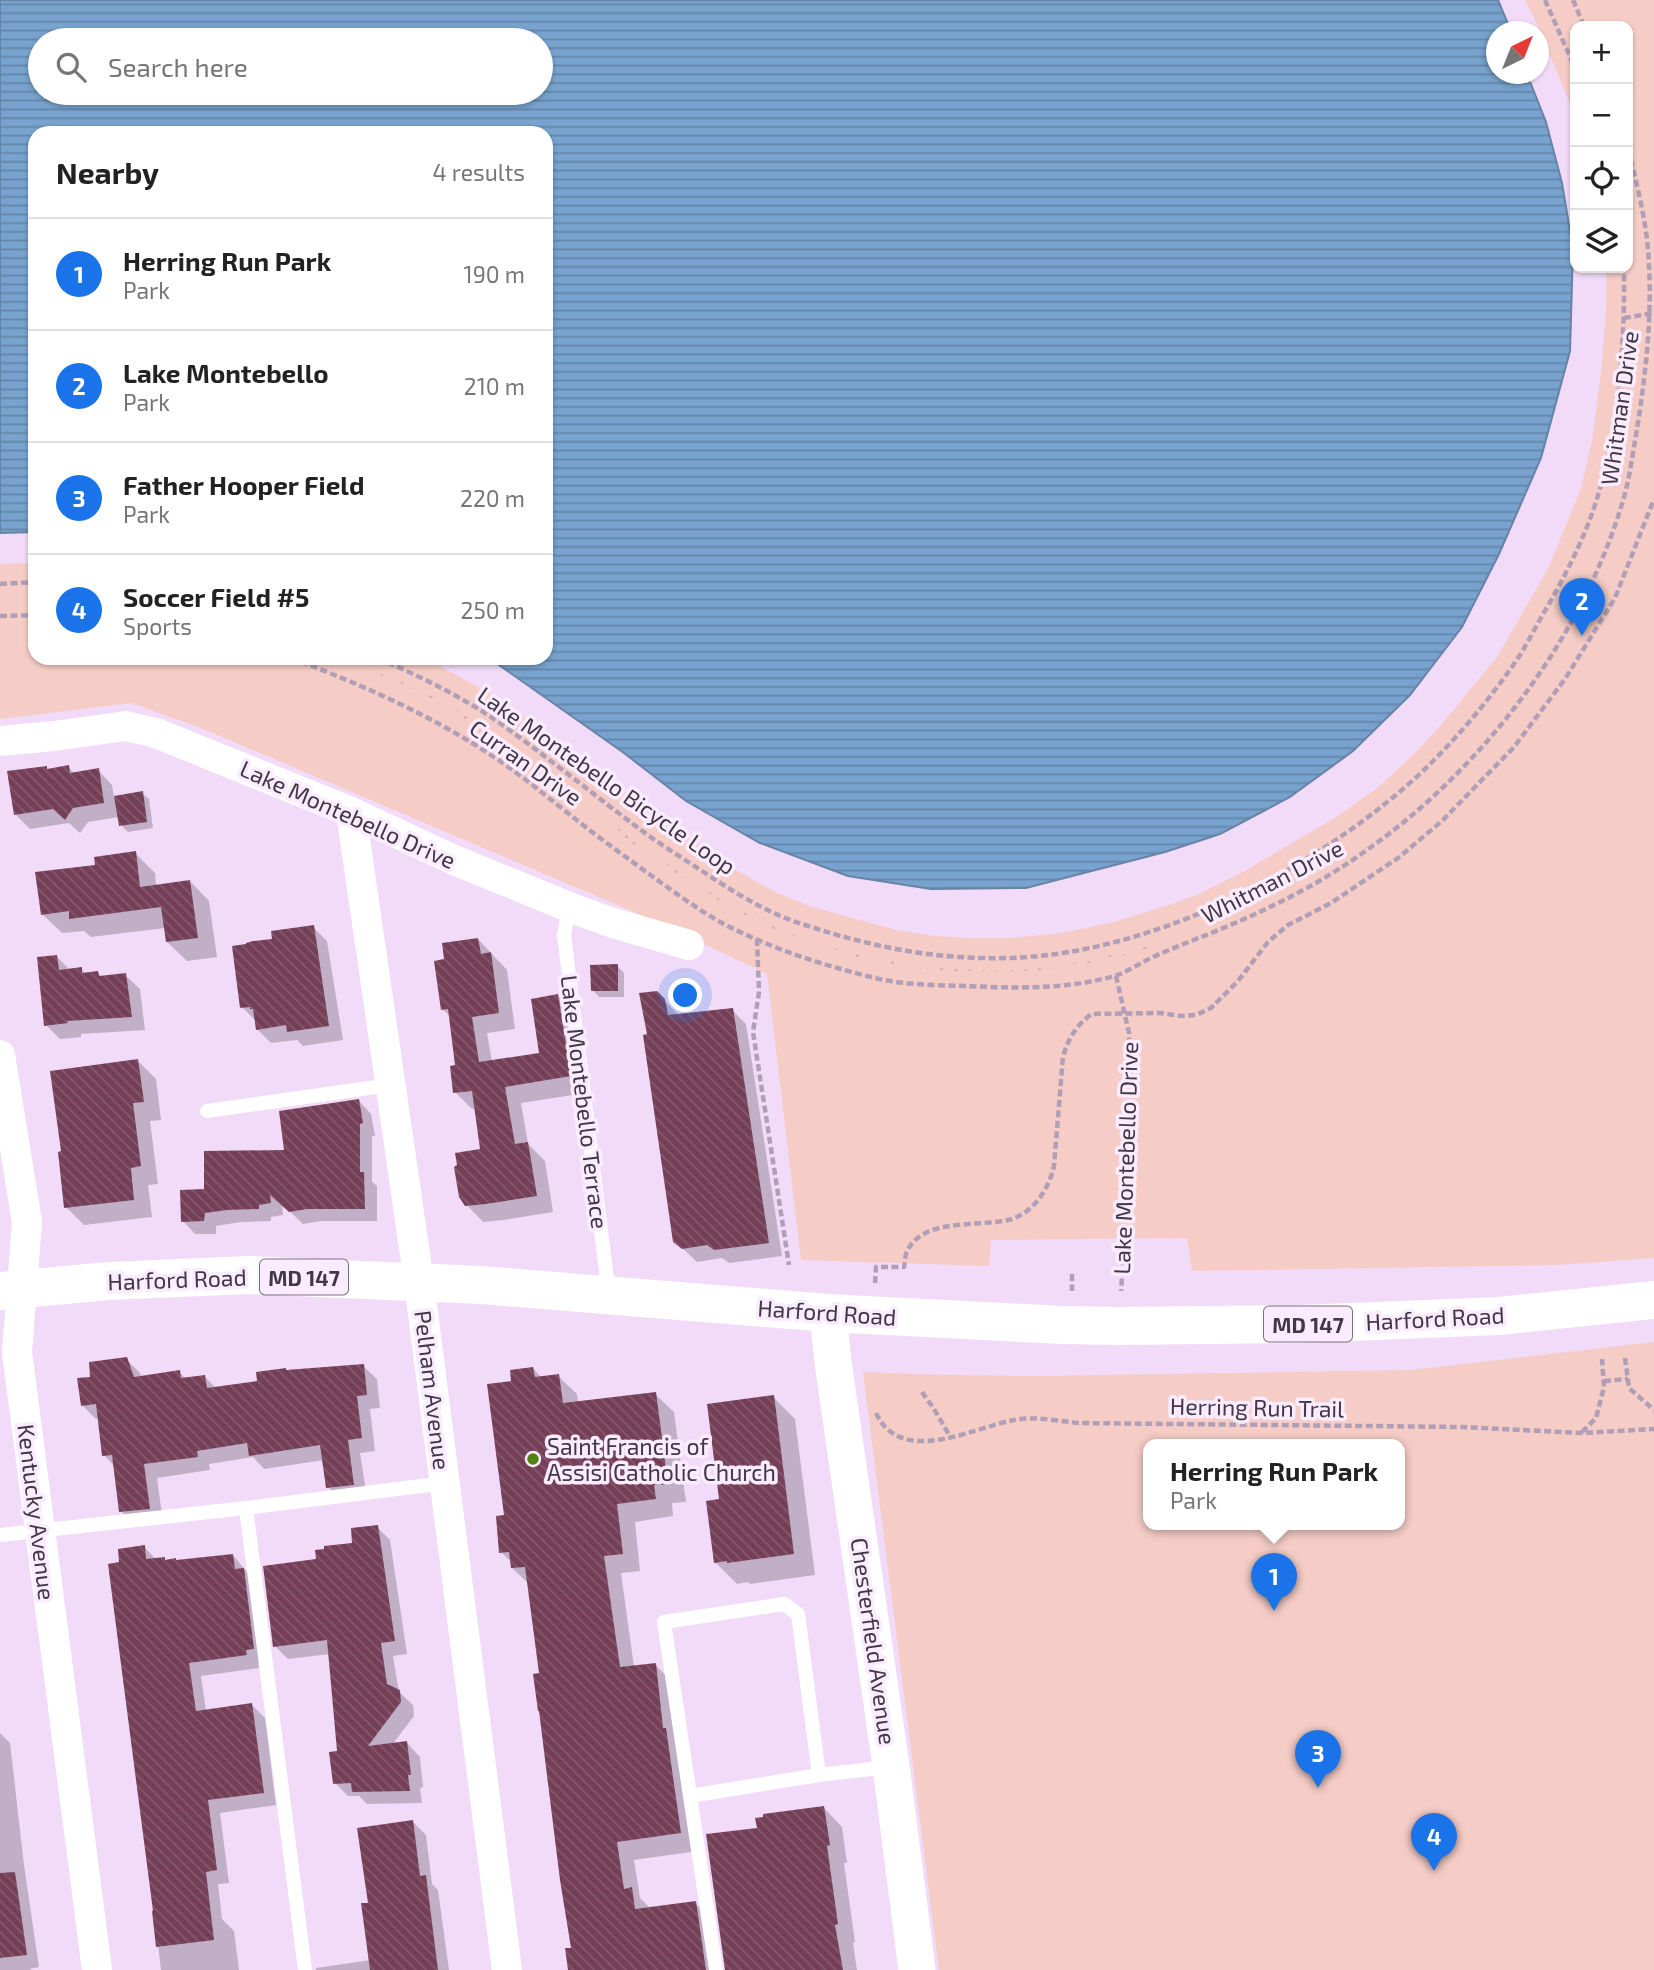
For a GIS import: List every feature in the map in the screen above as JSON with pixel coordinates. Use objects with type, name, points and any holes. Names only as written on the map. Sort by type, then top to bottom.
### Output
[{"type":"main road","name":"Harford Road","points":[[11,1290],[123,1280],[247,1275],[419,1282],[828,1313],[1118,1326],[1302,1324],[1499,1316],[1654,1300]]},
{"type":"street","name":"Lake Montebello Drive","points":[[0,741],[125,726],[166,736],[351,812],[454,860],[569,907],[612,923],[689,945]]},
{"type":"street","name":"Pelham Avenue","points":[[351,812],[419,1282],[508,1970]]},
{"type":"street","name":"Kentucky Avenue","points":[[0,1055],[27,1222],[11,1290],[17,1352],[97,1970]]},
{"type":"street","name":"Chesterfield Avenue","points":[[828,1313],[917,1970]]},
{"type":"lane","name":"Lake Montebello Terrace","points":[[569,907],[564,935],[609,1296]]},
{"type":"lane","points":[[207,1111],[390,1085]]},
{"type":"lane","points":[[0,1535],[445,1483]]},
{"type":"lane","points":[[246,1508],[305,1970]]},
{"type":"lane","points":[[716,1970],[664,1622],[784,1604],[797,1614],[819,1775]]},
{"type":"lane","points":[[690,1796],[891,1766]]},
{"type":"path","points":[[1545,0],[1570,57]]},
{"type":"path","points":[[1573,0],[1582,21]]},
{"type":"path","name":"Whitman Drive","points":[[1116,976],[1153,957],[1232,926],[1302,891],[1364,853],[1408,818],[1475,755],[1532,683],[1560,640],[1587,590],[1610,538],[1623,501],[1634,451],[1651,313],[1649,262],[1633,170]]},
{"type":"path","name":"Lake Montebello Bicycle Loop","points":[[393,665],[485,713],[666,848],[729,888],[791,920],[892,949],[933,955],[1014,958],[1090,947],[1149,932],[1207,912],[1252,890],[1308,857],[1392,799],[1456,736],[1512,668],[1566,575],[1599,493],[1617,390],[1624,318],[1624,273]]},
{"type":"path","points":[[1624,318],[1651,313]]},
{"type":"path","points":[[1617,390],[1629,391]]},
{"type":"path","points":[[876,1266],[904,1267],[907,1250],[927,1232],[1011,1219],[1034,1204],[1051,1180],[1054,1166],[1063,1056],[1068,1040],[1092,1014],[1160,1013],[1182,1016],[1196,1015],[1211,1008],[1233,987],[1268,942],[1288,925],[1331,903],[1398,858],[1442,821],[1514,747],[1565,679],[1615,598],[1654,499]]},
{"type":"path","points":[[0,584],[28,582]]},
{"type":"path","points":[[0,616],[28,615]]},
{"type":"path","name":"Curran Drive","points":[[310,665],[403,704],[495,758],[669,888],[724,923],[757,939]]},
{"type":"path","points":[[789,1265],[753,1032],[759,992],[757,939],[821,964],[882,980],[929,986],[1051,986],[1116,976]]},
{"type":"path","name":"Lake Montebello Drive","points":[[1116,976],[1129,1033],[1131,1095],[1130,1168],[1118,1326]]},
{"type":"path","points":[[1625,1358],[1629,1388],[1654,1410]]},
{"type":"path","points":[[1582,1433],[1596,1418],[1604,1387],[1602,1359]]},
{"type":"path","points":[[1604,1381],[1628,1379]]},
{"type":"path","points":[[922,1392],[951,1438]]},
{"type":"path","name":"Herring Run Trail","points":[[875,1411],[881,1424],[892,1435],[925,1441],[951,1438],[1015,1420],[1039,1419],[1079,1423],[1461,1427],[1582,1433],[1654,1429]]},
{"type":"shaded area","points":[[1525,0],[1654,0],[1654,1258],[1556,1265],[1192,1271],[1187,1238],[991,1240],[989,1266],[801,1260],[767,974],[648,918],[201,728],[131,703],[0,719],[0,564],[28,563],[28,665],[438,665],[495,696],[644,808],[739,872],[777,893],[809,906],[896,930],[935,936],[1013,938],[1067,932],[1114,922],[1199,894],[1243,872],[1338,816],[1381,785],[1442,724],[1497,657],[1549,567],[1581,488],[1592,441],[1602,364],[1606,273],[1633,273],[1633,21],[1570,21],[1570,104],[1549,53],[1549,21],[1535,21]]},
{"type":"shaded area","points":[[356,665],[397,680],[463,714],[502,739],[634,841],[683,875],[738,909],[794,935],[855,954],[886,960],[981,970],[1047,967],[1152,946],[1066,967],[991,973],[904,966],[818,946],[764,925],[712,896],[606,824],[477,726],[410,688]]},
{"type":"shaded area","points":[[1654,1342],[1654,1970],[939,1970],[863,1372],[1036,1376],[1411,1370]]},
{"type":"water","points":[[0,0],[1498,0],[1507,21],[1486,21],[1486,84],[1531,84],[1546,122],[1562,183],[1570,231],[1570,273],[1572,273],[1570,351],[1541,458],[1499,554],[1462,627],[1410,695],[1353,751],[1290,797],[1220,834],[1165,852],[1026,888],[931,889],[848,876],[760,843],[686,801],[624,753],[499,665],[553,665],[553,126],[28,126],[28,532],[0,533]]},
{"type":"building","points":[[69,765],[70,773],[99,768],[104,803],[73,808],[65,820],[53,809],[14,815],[7,771]]},
{"type":"building","points":[[143,791],[147,822],[119,826],[114,796]]},
{"type":"building","points":[[136,851],[140,887],[190,880],[198,938],[166,942],[161,907],[69,919],[69,911],[41,915],[35,872],[95,865],[94,857]]},
{"type":"building","points":[[314,925],[329,1026],[287,1032],[286,1025],[256,1030],[253,1009],[240,1008],[232,946],[272,939],[271,931]]},
{"type":"building","points":[[478,938],[481,954],[491,952],[499,1013],[472,1017],[479,1062],[539,1053],[531,999],[558,994],[571,1076],[505,1087],[515,1144],[528,1142],[537,1196],[465,1206],[459,1197],[454,1167],[457,1165],[455,1153],[480,1149],[472,1091],[453,1093],[450,1066],[455,1065],[448,1009],[441,1010],[434,961],[444,959],[442,943]]},
{"type":"building","points":[[57,955],[59,970],[82,967],[82,973],[98,971],[99,976],[126,973],[132,1017],[67,1021],[68,1023],[44,1026],[37,957]]},
{"type":"building","points":[[618,964],[618,991],[591,991],[590,965]]},
{"type":"building","points":[[657,991],[665,999],[668,1015],[733,1008],[769,1243],[714,1250],[707,1245],[682,1249],[673,1242],[643,1035],[647,1034],[639,993]]},
{"type":"building","points":[[138,1059],[144,1102],[133,1103],[141,1166],[131,1168],[134,1200],[64,1208],[58,1152],[61,1151],[50,1071]]},
{"type":"building","points":[[359,1099],[363,1123],[360,1124],[360,1172],[364,1172],[365,1209],[307,1209],[289,1212],[270,1195],[271,1203],[259,1205],[259,1209],[205,1213],[204,1221],[181,1222],[180,1190],[204,1189],[204,1151],[284,1150],[279,1111]]},
{"type":"building","points":[[127,1357],[134,1377],[180,1370],[181,1378],[205,1375],[207,1388],[257,1381],[256,1372],[364,1364],[367,1395],[357,1396],[362,1438],[348,1440],[354,1485],[326,1488],[320,1445],[249,1456],[247,1443],[197,1451],[198,1457],[144,1464],[150,1509],[119,1512],[112,1455],[102,1456],[96,1404],[81,1406],[77,1378],[90,1377],[89,1362]]},
{"type":"building","points":[[533,1367],[535,1377],[559,1374],[563,1403],[656,1392],[668,1484],[654,1485],[656,1499],[617,1504],[623,1554],[604,1556],[620,1667],[656,1663],[663,1728],[666,1728],[681,1833],[617,1842],[624,1889],[632,1887],[635,1909],[696,1901],[706,1970],[568,1970],[565,1948],[571,1948],[533,1674],[539,1673],[525,1567],[511,1568],[509,1552],[499,1553],[496,1516],[504,1515],[487,1384],[511,1381],[510,1370]]},
{"type":"building","points":[[774,1395],[794,1554],[714,1563],[706,1501],[719,1499],[707,1404]]},
{"type":"building","points":[[378,1525],[395,1641],[381,1643],[387,1684],[400,1690],[401,1702],[368,1746],[407,1741],[410,1791],[352,1792],[351,1783],[333,1784],[329,1752],[337,1751],[327,1640],[273,1647],[263,1566],[316,1559],[315,1550],[324,1549],[324,1546],[352,1543],[351,1528]]},
{"type":"building","points":[[145,1545],[146,1559],[165,1557],[165,1560],[176,1560],[233,1554],[235,1569],[244,1568],[254,1649],[246,1650],[247,1655],[189,1663],[196,1711],[252,1703],[264,1793],[208,1800],[217,1870],[206,1872],[214,1940],[156,1947],[108,1564],[119,1562],[118,1549]]},
{"type":"building","points":[[824,1806],[838,1924],[835,1925],[843,1970],[725,1970],[706,1834],[757,1828],[755,1818],[763,1817],[763,1814]]},
{"type":"building","points":[[413,1820],[420,1876],[426,1875],[438,1970],[370,1970],[361,1903],[368,1903],[357,1828]]},
{"type":"building","points":[[15,1872],[27,1955],[0,1958],[0,1873]]},
{"type":"place","name":"Lake Montebello","points":[[1582,636]]},
{"type":"place","name":"Saint Francis of Assisi Catholic Church","points":[[533,1459]]},
{"type":"place","name":"Herring Run Park","points":[[1274,1611]]},
{"type":"place","name":"Father Hooper Field","points":[[1318,1788]]},
{"type":"place","name":"Soccer Field #5","points":[[1434,1871]]}]
